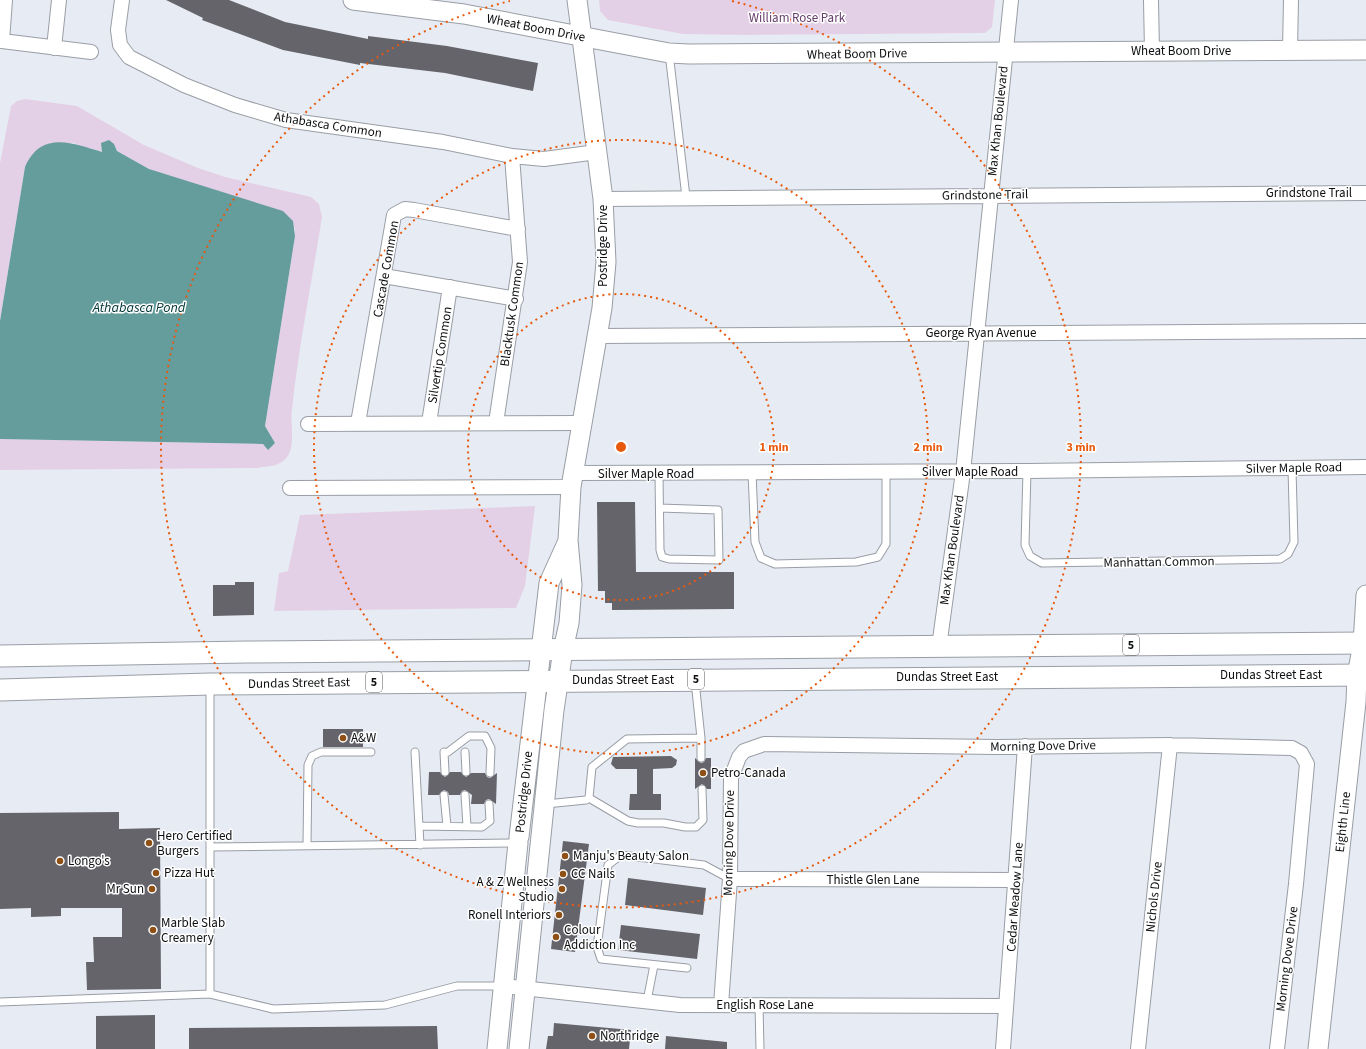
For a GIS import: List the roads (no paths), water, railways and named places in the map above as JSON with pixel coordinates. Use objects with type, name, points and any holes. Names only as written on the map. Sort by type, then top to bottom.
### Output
[{"type":"main road","name":"5","points":[[0,656],[1364,643]]},
{"type":"main road","name":"Dundas Street East","points":[[0,690],[210,684],[559,680],[1361,675]]},
{"type":"street","points":[[5,0],[1,42],[91,52]]},
{"type":"street","points":[[54,48],[59,0]]},
{"type":"street","name":"Athabasca Common","points":[[122,0],[118,30],[120,45],[129,57],[184,85],[210,96],[286,120],[443,142],[512,156],[544,159],[597,152]]},
{"type":"street","name":"Wheat Boom Drive","points":[[353,0],[464,14],[668,53],[753,55],[1366,50]]},
{"type":"street","name":"Postridge Drive","points":[[519,1049],[554,710],[563,650],[569,623],[572,585],[568,540],[572,480],[602,308],[606,262],[603,199],[577,0]]},
{"type":"street","name":"Max Khan Boulevard","points":[[939,647],[963,472],[1011,0]]},
{"type":"street","points":[[1151,0],[1152,51]]},
{"type":"street","points":[[1290,50],[1291,0]]},
{"type":"street","name":"Blacktusk Common","points":[[496,423],[516,299],[520,262],[512,156]]},
{"type":"street","name":"Grindstone Trail","points":[[603,199],[686,197],[1366,193]]},
{"type":"street","name":"Cascade Common","points":[[358,423],[384,276],[392,221],[399,212],[405,209],[431,212],[518,229]]},
{"type":"street","points":[[384,276],[516,299]]},
{"type":"street","name":"Silvertip Common","points":[[429,423],[450,287]]},
{"type":"street","name":"George Ryan Avenue","points":[[597,336],[1366,331]]},
{"type":"street","points":[[308,424],[583,423]]},
{"type":"street","name":"Silver Maple Road","points":[[290,488],[572,480],[659,474],[1292,469],[1366,467]]},
{"type":"street","name":"Postridge Drive","points":[[497,1049],[519,840],[549,583],[568,540]]},
{"type":"street","name":"Eighth Line","points":[[1318,1049],[1356,702],[1361,675],[1366,595]]},
{"type":"street","name":"Morning Dove Drive","points":[[721,1005],[730,879],[731,778],[739,757],[744,750],[764,744],[1025,746],[1170,745],[1292,748],[1301,752],[1306,759],[1307,764],[1296,884],[1277,1049]]},
{"type":"street","name":"Nichols Drive","points":[[1138,1049],[1170,745]]},
{"type":"street","name":"Cedar Meadow Lane","points":[[1003,1049],[1025,746]]},
{"type":"street","name":"Thistle Glen Lane","points":[[730,879],[1016,880]]},
{"type":"street","name":"English Rose Lane","points":[[503,986],[680,1005],[1006,1006]]},
{"type":"lane","points":[[668,53],[686,197]]},
{"type":"lane","name":"Manhattan Common","points":[[1027,471],[1025,545],[1030,556],[1042,563],[1280,559],[1288,554],[1294,542],[1292,469]]},
{"type":"lane","points":[[752,473],[755,542],[761,558],[775,564],[856,562],[878,557],[886,544],[886,472]]},
{"type":"lane","points":[[659,474],[660,550],[662,557],[669,559],[719,560],[718,510],[660,508]]},
{"type":"lane","points":[[695,679],[701,738],[701,758]]},
{"type":"lane","points":[[210,684],[210,994]]},
{"type":"lane","points":[[444,772],[446,752],[469,736],[485,736],[491,748],[490,773]]},
{"type":"lane","points":[[590,798],[592,767],[627,739],[701,738]]},
{"type":"lane","points":[[307,846],[308,765],[312,756],[322,752],[371,752]]},
{"type":"lane","points":[[415,752],[420,845]]},
{"type":"lane","points":[[465,752],[466,772]]},
{"type":"lane","points":[[590,798],[628,821],[696,827],[703,820],[702,789]]},
{"type":"lane","points":[[444,795],[447,826]]},
{"type":"lane","points":[[465,795],[467,826]]},
{"type":"lane","points":[[545,804],[586,800],[590,798]]},
{"type":"lane","points":[[419,826],[482,826],[490,821],[489,804]]},
{"type":"lane","points":[[210,847],[420,845],[519,840]]},
{"type":"lane","points":[[687,968],[601,959],[597,947],[608,866],[621,855],[704,865],[730,879]]},
{"type":"lane","points":[[647,1001],[654,965]]},
{"type":"lane","points":[[0,1002],[210,994],[272,1009],[385,1004],[457,986],[503,986]]},
{"type":"lane","points":[[759,1005],[760,1049]]},
{"type":"water","name":"Athabasca Pond","points":[[109,140],[114,144],[117,151],[149,169],[283,211],[293,221],[295,236],[265,426],[275,443],[268,450],[263,444],[0,439],[0,321],[25,167],[32,155],[40,148],[49,144],[59,142],[69,143],[102,152],[101,143]]},
{"type":"place","name":"A&W","points":[[343,738]]},
{"type":"place","name":"Petro-Canada","points":[[703,773]]},
{"type":"place","name":"Hero Certified Burgers","points":[[149,843]]},
{"type":"place","name":"Manju's Beauty Salon","points":[[565,856]]},
{"type":"place","name":"Longo's","points":[[60,861]]},
{"type":"place","name":"Pizza Hut","points":[[156,873]]},
{"type":"place","name":"CC Nails","points":[[563,874]]},
{"type":"place","name":"Mr Sun","points":[[152,889]]},
{"type":"place","name":"A & Z Wellness Studio","points":[[562,889]]},
{"type":"place","name":"Ronell Interiors","points":[[559,915]]},
{"type":"place","name":"Marble Slab Creamery","points":[[153,930]]},
{"type":"place","name":"Colour Addiction Inc","points":[[556,937]]},
{"type":"place","name":"Northridge","points":[[592,1036]]},
{"type":"park label","name":"William Rose Park","points":[[797,18]]}]
